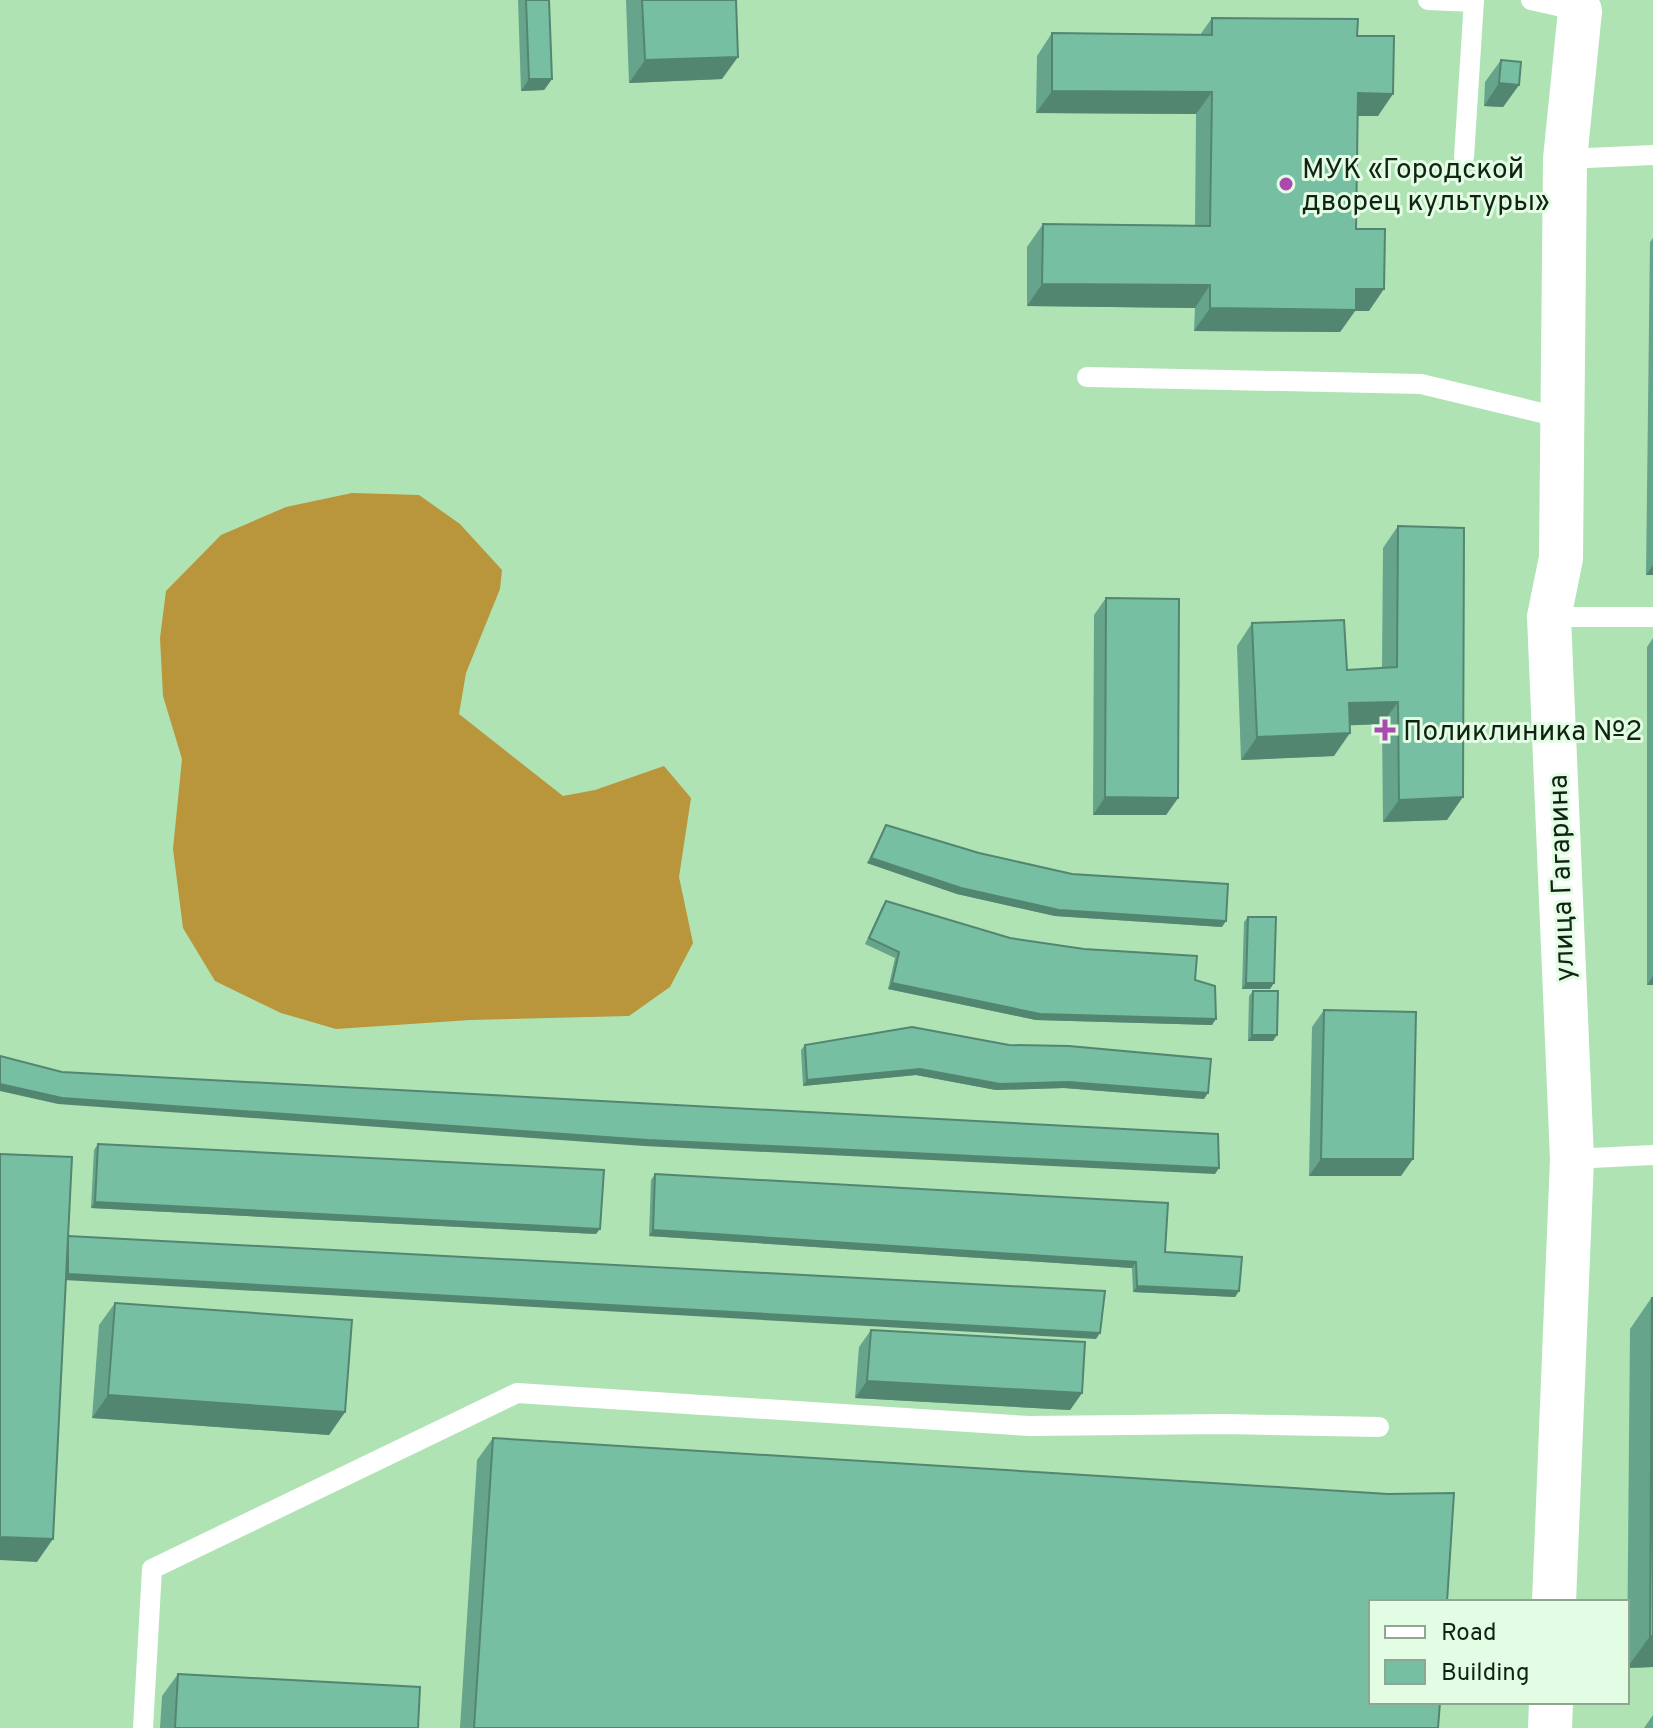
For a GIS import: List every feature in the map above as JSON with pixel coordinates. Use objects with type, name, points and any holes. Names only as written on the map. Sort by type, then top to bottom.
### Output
[{"type":"street","name":"улица Гагарина","points":[[1554,1600],[1572,1159],[1549,617],[1561,558],[1565,159],[1580,11]]},
{"type":"street","points":[[1550,1728],[1551,1704]]},
{"type":"lane","points":[[1428,0],[1474,1],[1464,157]]},
{"type":"lane","points":[[1531,0],[1580,11]]},
{"type":"lane","points":[[1565,159],[1653,155]]},
{"type":"lane","points":[[1087,377],[1421,384],[1563,418]]},
{"type":"lane","points":[[1549,617],[1653,617]]},
{"type":"lane","points":[[1572,1159],[1653,1155]]},
{"type":"lane","points":[[143,1728],[152,1569],[517,1393],[1029,1426],[1225,1424],[1379,1427]]},
{"type":"shaded area","points":[[352,493],[419,495],[460,524],[502,570],[500,589],[466,673],[459,714],[563,796],[595,790],[664,766],[691,798],[679,877],[693,943],[670,987],[629,1016],[470,1020],[336,1029],[281,1013],[215,981],[183,928],[173,849],[182,759],[163,696],[160,638],[166,591],[221,535],[286,507]]},
{"type":"building","points":[[526,0],[549,0],[552,79],[529,79]]},
{"type":"building","points":[[642,0],[736,0],[738,57],[645,60]]},
{"type":"building","points":[[1212,18],[1358,19],[1357,36],[1394,36],[1393,94],[1358,93],[1356,229],[1385,229],[1384,289],[1356,289],[1356,310],[1210,308],[1210,285],[1042,284],[1043,224],[1210,226],[1212,92],[1052,91],[1052,33],[1212,35]]},
{"type":"building","points":[[1501,60],[1521,62],[1519,85],[1499,83]]},
{"type":"building","points":[[1398,526],[1464,528],[1463,797],[1399,800],[1398,702],[1349,703],[1350,733],[1257,737],[1252,623],[1344,620],[1347,670],[1397,667]]},
{"type":"building","points":[[1106,598],[1179,599],[1178,798],[1105,797]]},
{"type":"building","points":[[886,825],[979,853],[1072,874],[1228,884],[1226,921],[1059,910],[961,888],[871,858]]},
{"type":"building","points":[[886,901],[1010,938],[1084,949],[1197,956],[1195,980],[1215,986],[1216,1019],[1040,1014],[892,983],[899,952],[869,938]]},
{"type":"building","points":[[1248,917],[1276,917],[1274,983],[1246,983]]},
{"type":"building","points":[[1253,991],[1278,991],[1277,1035],[1252,1035]]},
{"type":"building","points":[[1324,1010],[1416,1012],[1413,1159],[1321,1159]]},
{"type":"building","points":[[912,1027],[1009,1045],[1069,1046],[1211,1059],[1208,1093],[1068,1082],[1000,1084],[920,1069],[807,1080],[805,1045]]},
{"type":"building","points":[[0,1056],[62,1072],[1218,1134],[1219,1168],[648,1140],[62,1098],[0,1084]]},
{"type":"building","points":[[98,1144],[604,1170],[600,1229],[95,1202]]},
{"type":"building","points":[[0,1154],[72,1157],[53,1539],[0,1537]]},
{"type":"building","points":[[655,1174],[1168,1203],[1165,1252],[1242,1257],[1239,1291],[1137,1286],[1136,1262],[653,1230]]},
{"type":"building","points":[[68,1236],[1105,1291],[1100,1333],[68,1274]]},
{"type":"building","points":[[1652,1297],[1653,1636],[1650,1636]]},
{"type":"building","points":[[115,1303],[352,1320],[345,1412],[108,1395]]},
{"type":"building","points":[[871,1330],[1085,1342],[1082,1393],[867,1381]]},
{"type":"building","points":[[493,1438],[1388,1494],[1454,1493],[1447,1600],[1369,1600],[1369,1704],[1440,1704],[1438,1728],[474,1728]]},
{"type":"building","points":[[178,1674],[420,1687],[418,1728],[175,1728]]},
{"type":"place","name":"МУК «Городской дворец культуры»","points":[[1286,184]]},
{"type":"place","name":"Поликлиника №2","points":[[1385,730]]}]
